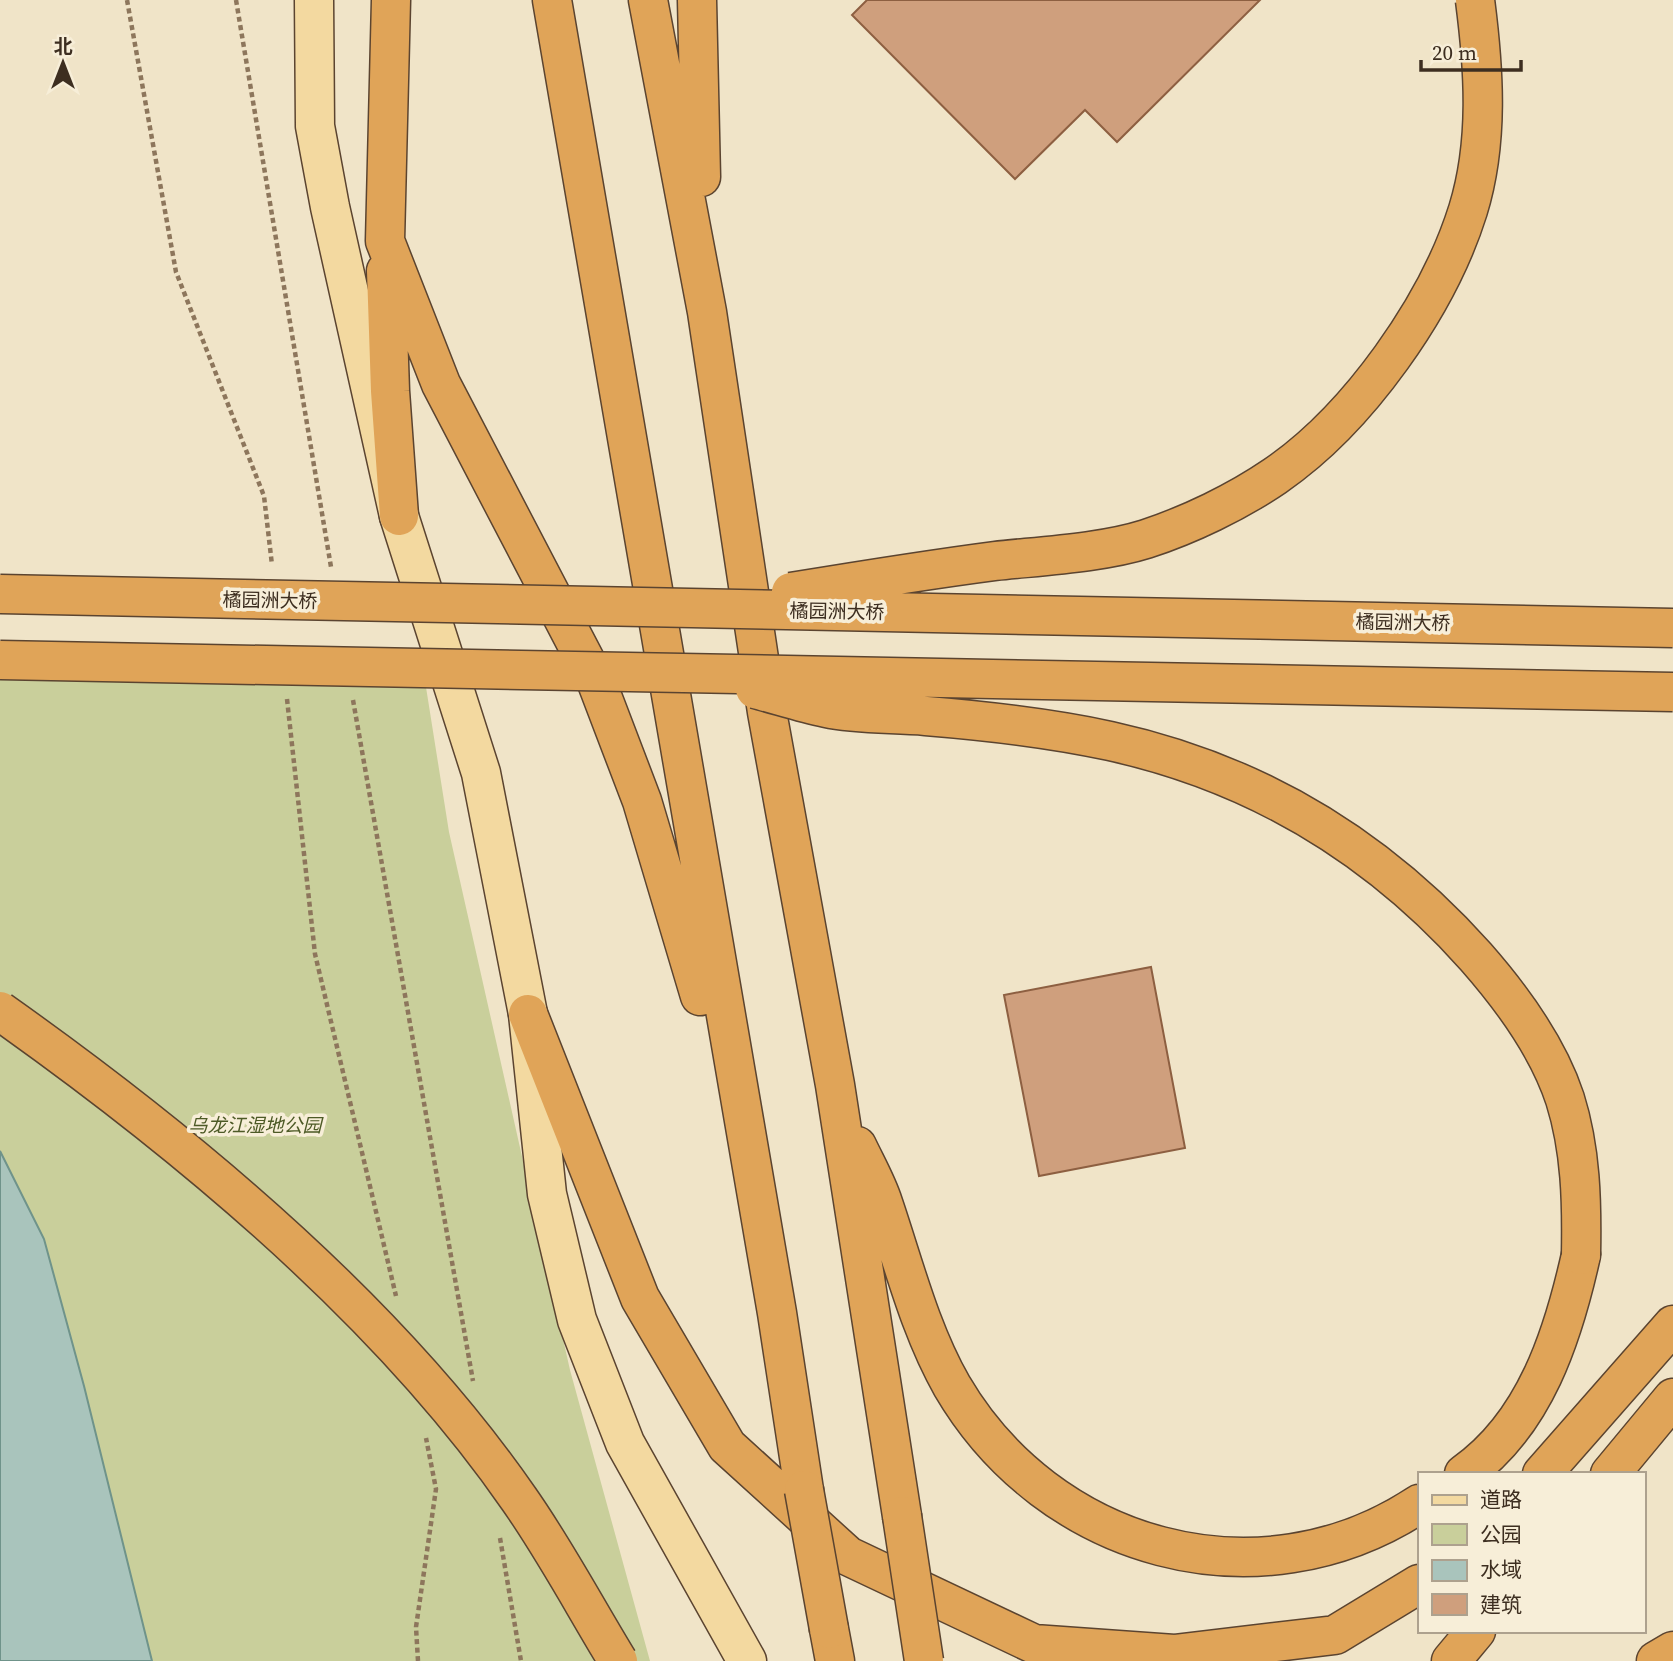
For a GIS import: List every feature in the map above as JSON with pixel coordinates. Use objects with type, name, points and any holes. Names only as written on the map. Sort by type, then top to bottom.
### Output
[{"type":"highway","points":[[391,0],[385,241],[390,391],[399,516]]},
{"type":"highway","points":[[552,0],[832,1645]]},
{"type":"highway","points":[[648,0],[707,312],[767,712],[835,1085],[924,1661]]},
{"type":"highway","points":[[697,0],[707,312]]},
{"type":"highway","points":[[695,608],[1145,539],[1216,509],[1275,476],[1322,436],[1359,398],[1388,360],[1450,256],[1468,208],[1484,106],[1482,53],[1475,0]]},
{"type":"highway","points":[[385,241],[441,384],[597,683],[642,801],[706,1017],[777,1313]]},
{"type":"highway","name":"橘园洲大桥","points":[[0,594],[1673,628]]},
{"type":"highway","points":[[0,660],[1673,692]]},
{"type":"highway","points":[[695,673],[828,708],[1024,726],[1111,741],[1215,772],[1327,827],[1385,868],[1431,908],[1502,987],[1536,1038],[1564,1097],[1577,1146],[1582,1202],[1581,1255],[1566,1317],[1533,1398],[1504,1435],[1466,1472]]},
{"type":"highway","points":[[0,1011],[76,1064],[247,1205],[371,1324],[465,1430],[519,1499],[618,1661]]},
{"type":"highway","points":[[528,1014],[640,1298],[727,1447],[848,1556],[1073,1661]]},
{"type":"highway","points":[[835,1085],[853,1136],[882,1200],[915,1303],[952,1386],[1002,1454],[1054,1497],[1095,1524],[1145,1544],[1203,1555],[1249,1557],[1305,1549],[1351,1538],[1397,1518],[1418,1505]]},
{"type":"highway","points":[[1544,1472],[1673,1325]]},
{"type":"highway","points":[[1612,1472],[1673,1398]]},
{"type":"highway","points":[[1034,1644],[1174,1654],[1335,1635],[1418,1585]]},
{"type":"highway","points":[[1451,1661],[1474,1633]]},
{"type":"highway","points":[[1657,1661],[1673,1651]]},
{"type":"main road","points":[[314,0],[315,126],[330,207],[399,516],[481,773],[528,1014],[547,1194],[577,1320],[625,1443],[747,1661]]},
{"type":"path","points":[[127,0],[176,272],[264,496],[274,579]]},
{"type":"path","points":[[236,0],[332,578]]},
{"type":"path","points":[[351,686],[473,1385]]},
{"type":"path","points":[[286,691],[315,954],[397,1300]]},
{"type":"path","points":[[418,1661],[416,1627],[436,1489],[425,1435]]},
{"type":"path","points":[[500,1537],[521,1661]]},
{"type":"green space","name":"乌龙江湿地公园","points":[[0,655],[422,662],[449,832],[570,1370],[650,1661],[119,1661],[0,1191]]},
{"type":"water","points":[[0,1151],[44,1239],[84,1386],[152,1661],[0,1661]]},
{"type":"building","points":[[867,0],[1260,0],[1117,142],[1085,110],[1015,179],[852,15]]},
{"type":"building","points":[[1151,967],[1185,1148],[1039,1176],[1004,995]]}]
